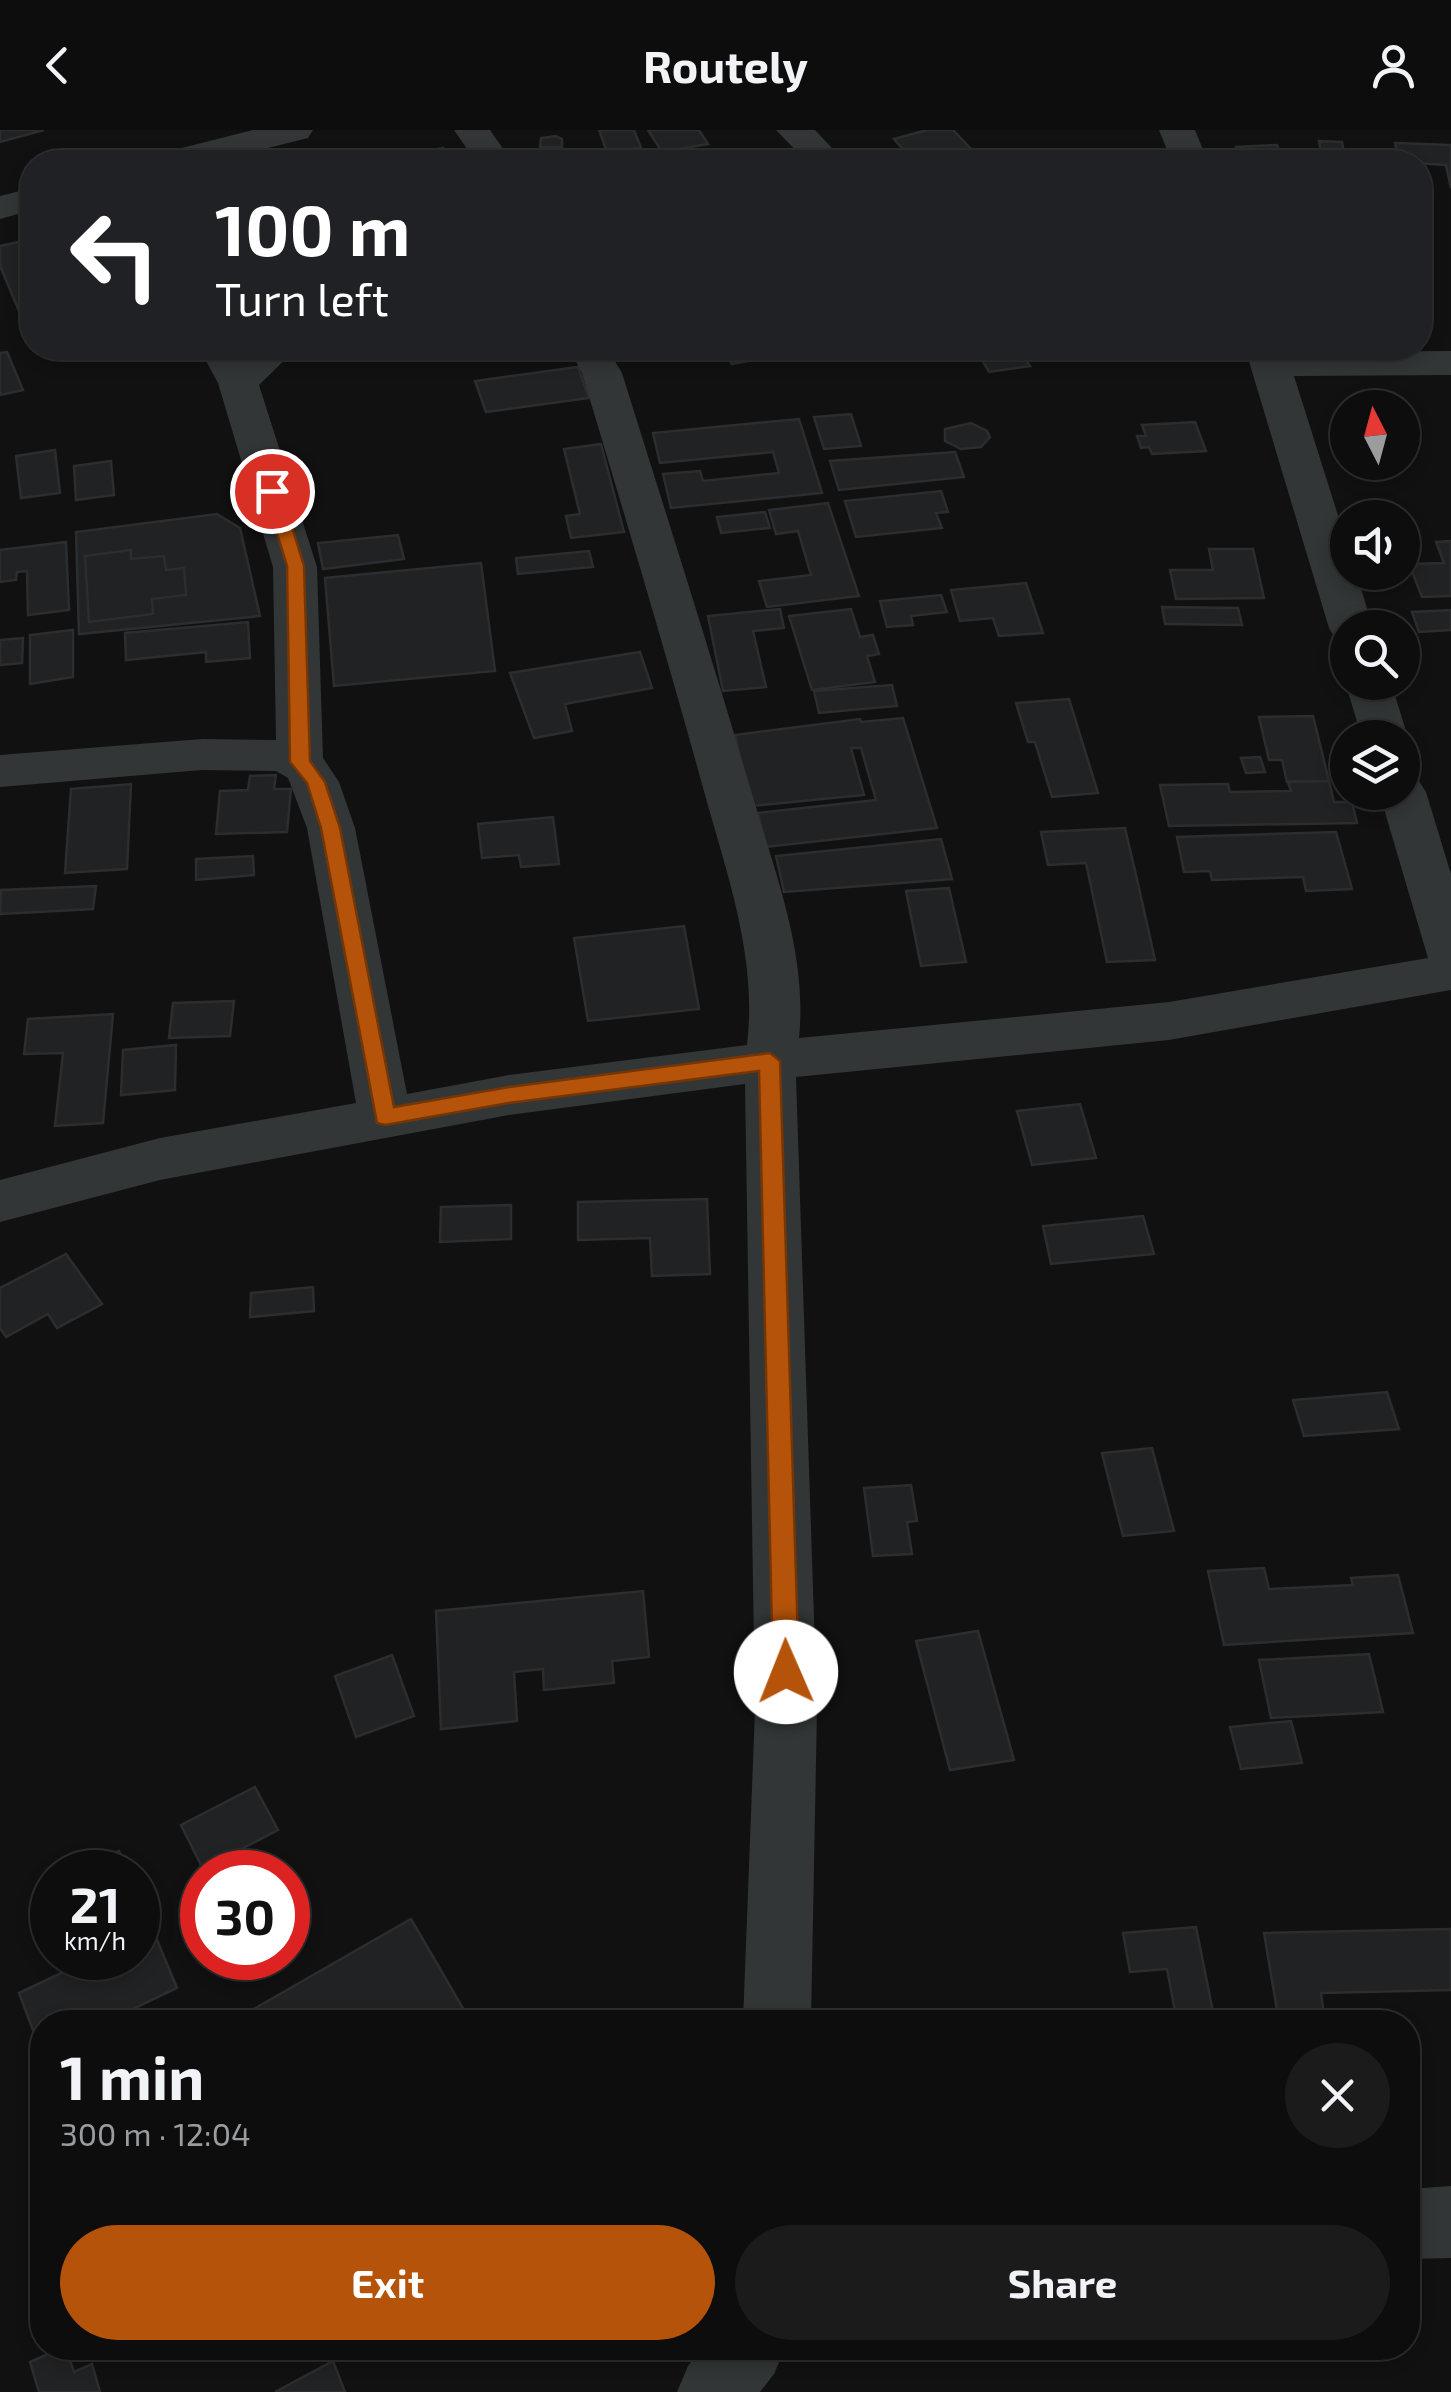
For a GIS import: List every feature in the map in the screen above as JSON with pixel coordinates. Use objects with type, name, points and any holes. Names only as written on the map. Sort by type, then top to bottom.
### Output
[{"type":"street","points":[[218,150],[295,130]]},
{"type":"street","points":[[794,130],[814,150]]},
{"type":"street","points":[[595,360],[693,669],[768,936],[775,977],[777,1027],[770,1061],[786,1710],[777,2010]]},
{"type":"street","points":[[1269,360],[1346,610]]},
{"type":"street","points":[[1373,360],[1451,363]]},
{"type":"street","points":[[229,365],[296,566],[300,762]]},
{"type":"street","points":[[0,771],[231,754],[277,753],[300,762],[316,782],[330,828],[385,1117]]},
{"type":"street","points":[[1407,810],[1451,955]]},
{"type":"street","points":[[0,1201],[160,1159],[509,1095],[770,1061],[1168,1020],[1451,972]]},
{"type":"street","points":[[1420,2223],[1451,2222]]},
{"type":"street","points":[[714,2392],[739,2360]]},
{"type":"building","points":[[0,130],[44,130],[0,142]]},
{"type":"building","points":[[599,130],[634,130],[641,148],[624,150],[606,150]]},
{"type":"building","points":[[648,130],[699,130],[708,144],[674,150],[661,150]]},
{"type":"building","points":[[927,130],[953,130],[971,149],[904,150],[894,139]]},
{"type":"building","points":[[541,138],[562,139],[562,147],[540,147]]},
{"type":"building","points":[[1319,141],[1342,142],[1343,150],[1321,150]]},
{"type":"building","points":[[1395,143],[1451,145],[1451,188],[1446,165],[1432,164],[1432,150],[1396,150]]},
{"type":"building","points":[[1277,145],[1279,150],[1237,150],[1236,147]]},
{"type":"building","points":[[20,242],[20,313],[0,266],[0,246]]},
{"type":"building","points":[[7,352],[23,390],[0,395],[0,353]]},
{"type":"building","points":[[982,360],[1026,360],[1030,366],[989,372]]},
{"type":"building","points":[[578,367],[589,398],[486,412],[475,381]]},
{"type":"building","points":[[851,414],[861,446],[824,449],[814,417]]},
{"type":"building","points":[[799,419],[822,493],[671,508],[663,474],[700,471],[703,481],[779,473],[773,452],[660,463],[653,433]]},
{"type":"building","points":[[1195,422],[1206,451],[1152,454],[1149,447],[1141,448],[1137,436],[1146,436],[1142,425]]},
{"type":"building","points":[[971,423],[987,431],[990,437],[981,447],[961,449],[945,441],[945,429]]},
{"type":"building","points":[[601,444],[624,532],[571,538],[566,516],[580,514],[564,449]]},
{"type":"building","points":[[55,450],[60,493],[21,498],[16,456]]},
{"type":"building","points":[[955,452],[964,477],[839,490],[830,461]]},
{"type":"building","points":[[111,461],[114,495],[76,500],[74,466]]},
{"type":"building","points":[[941,491],[948,512],[936,513],[942,528],[856,537],[845,501]]},
{"type":"building","points":[[828,503],[859,596],[767,607],[759,581],[811,575],[798,531],[776,534],[769,510]]},
{"type":"building","points":[[765,512],[770,528],[721,533],[717,517]]},
{"type":"building","points":[[217,514],[240,528],[260,616],[79,634],[76,532]]},
{"type":"building","points":[[398,535],[404,559],[323,569],[318,543]]},
{"type":"building","points":[[1451,541],[1451,596],[1422,597],[1420,564],[1444,563],[1436,542]]},
{"type":"building","points":[[66,542],[69,610],[28,615],[27,571],[17,572],[16,580],[0,582],[0,550]]},
{"type":"building","points":[[1209,549],[1253,549],[1264,598],[1176,599],[1170,570],[1213,570]]},
{"type":"building","points":[[131,550],[131,559],[164,556],[166,570],[184,568],[186,595],[152,599],[153,614],[89,622],[85,556]]},
{"type":"building","points":[[589,551],[593,567],[518,574],[516,558]]},
{"type":"building","points":[[481,563],[495,671],[334,686],[325,578]]},
{"type":"building","points":[[1026,583],[1043,633],[999,636],[993,618],[960,621],[951,590]]},
{"type":"building","points":[[941,595],[947,612],[911,616],[913,625],[887,627],[880,601]]},
{"type":"building","points":[[1162,607],[1238,608],[1242,625],[1165,624]]},
{"type":"building","points":[[780,609],[784,628],[753,631],[766,687],[723,691],[708,616]]},
{"type":"building","points":[[851,609],[860,637],[873,635],[879,654],[867,656],[875,682],[812,690],[789,616]]},
{"type":"building","points":[[1451,610],[1451,630],[1420,632],[1420,612]]},
{"type":"building","points":[[248,622],[250,658],[206,662],[206,652],[126,660],[125,633]]},
{"type":"building","points":[[73,630],[73,677],[30,684],[30,635]]},
{"type":"building","points":[[23,638],[22,663],[0,665],[0,640]]},
{"type":"building","points":[[640,652],[652,688],[565,704],[572,731],[534,738],[510,673]]},
{"type":"building","points":[[892,685],[897,706],[819,713],[814,691]]},
{"type":"building","points":[[1069,699],[1098,793],[1052,797],[1035,742],[1028,742],[1016,703]]},
{"type":"building","points":[[1313,716],[1329,781],[1287,782],[1282,760],[1269,760],[1259,717]]},
{"type":"building","points":[[903,718],[937,828],[766,847],[758,813],[876,800],[861,748],[851,748],[864,795],[751,806],[735,735],[860,719],[861,722]]},
{"type":"building","points":[[1260,757],[1265,772],[1246,773],[1241,758]]},
{"type":"building","points":[[276,775],[274,789],[291,789],[287,832],[216,834],[220,791],[248,790],[250,776]]},
{"type":"building","points":[[1329,781],[1330,810],[1354,810],[1357,823],[1169,826],[1160,785],[1228,784],[1230,792],[1291,791],[1288,782]]},
{"type":"building","points":[[131,784],[127,869],[65,873],[71,789]]},
{"type":"building","points":[[553,817],[559,864],[521,867],[519,855],[482,858],[478,824]]},
{"type":"building","points":[[1125,828],[1155,960],[1107,962],[1086,863],[1048,865],[1041,832]]},
{"type":"building","points":[[1336,832],[1352,889],[1306,891],[1303,877],[1212,880],[1210,871],[1184,872],[1177,837]]},
{"type":"building","points":[[941,839],[952,879],[784,892],[776,856]]},
{"type":"building","points":[[253,856],[254,875],[196,880],[196,859]]},
{"type":"building","points":[[96,886],[93,909],[0,914],[1,890]]},
{"type":"building","points":[[949,888],[966,962],[921,966],[906,891]]},
{"type":"building","points":[[684,926],[699,1009],[588,1021],[574,938]]},
{"type":"building","points":[[234,1001],[230,1036],[169,1038],[173,1003]]},
{"type":"building","points":[[113,1014],[103,1123],[55,1126],[63,1053],[24,1054],[28,1019]]},
{"type":"building","points":[[176,1045],[175,1090],[121,1095],[123,1050]]},
{"type":"building","points":[[1080,1104],[1096,1158],[1032,1165],[1017,1111]]},
{"type":"building","points":[[707,1199],[710,1274],[652,1276],[650,1238],[578,1240],[578,1202]]},
{"type":"building","points":[[511,1205],[511,1239],[440,1242],[441,1207]]},
{"type":"building","points":[[1143,1216],[1154,1254],[1051,1264],[1043,1226]]},
{"type":"building","points":[[66,1254],[102,1304],[57,1328],[48,1314],[6,1337],[0,1328],[0,1288]]},
{"type":"building","points":[[313,1287],[314,1311],[250,1317],[251,1293]]},
{"type":"building","points":[[1387,1392],[1399,1429],[1304,1436],[1293,1400]]},
{"type":"building","points":[[1152,1448],[1174,1531],[1123,1536],[1102,1453]]},
{"type":"building","points":[[911,1485],[917,1521],[907,1522],[912,1554],[873,1556],[864,1488]]},
{"type":"building","points":[[1264,1568],[1269,1589],[1353,1585],[1351,1578],[1398,1575],[1413,1633],[1224,1645],[1208,1571]]},
{"type":"building","points":[[643,1591],[649,1657],[612,1661],[614,1683],[544,1690],[543,1669],[514,1672],[517,1721],[441,1729],[436,1611]]},
{"type":"building","points":[[978,1631],[1014,1760],[950,1770],[916,1641]]},
{"type":"building","points":[[1369,1654],[1383,1712],[1271,1718],[1259,1660]]},
{"type":"building","points":[[392,1655],[414,1716],[356,1737],[335,1676]]},
{"type":"building","points":[[1291,1721],[1302,1763],[1241,1769],[1230,1727]]},
{"type":"building","points":[[255,1787],[278,1830],[240,1850],[194,1850],[181,1825]]},
{"type":"building","points":[[411,1919],[464,2010],[252,2010]]},
{"type":"building","points":[[1196,1927],[1213,2010],[1175,2010],[1167,1969],[1130,1972],[1123,1933]]},
{"type":"building","points":[[1451,1929],[1451,1990],[1321,1993],[1323,2010],[1277,2010],[1264,1933]]},
{"type":"building","points":[[160,1947],[177,1988],[131,2010],[30,2010],[30,2022],[19,1993],[46,1980],[160,1980]]},
{"type":"building","points":[[70,2360],[74,2372],[92,2364],[100,2392],[39,2392],[30,2362]]},
{"type":"building","points":[[333,2361],[345,2392],[275,2392]]},
{"type":"route","points":[[272,491],[296,566],[300,762],[316,782],[330,828],[385,1117],[509,1095],[770,1061],[786,1672]]}]
